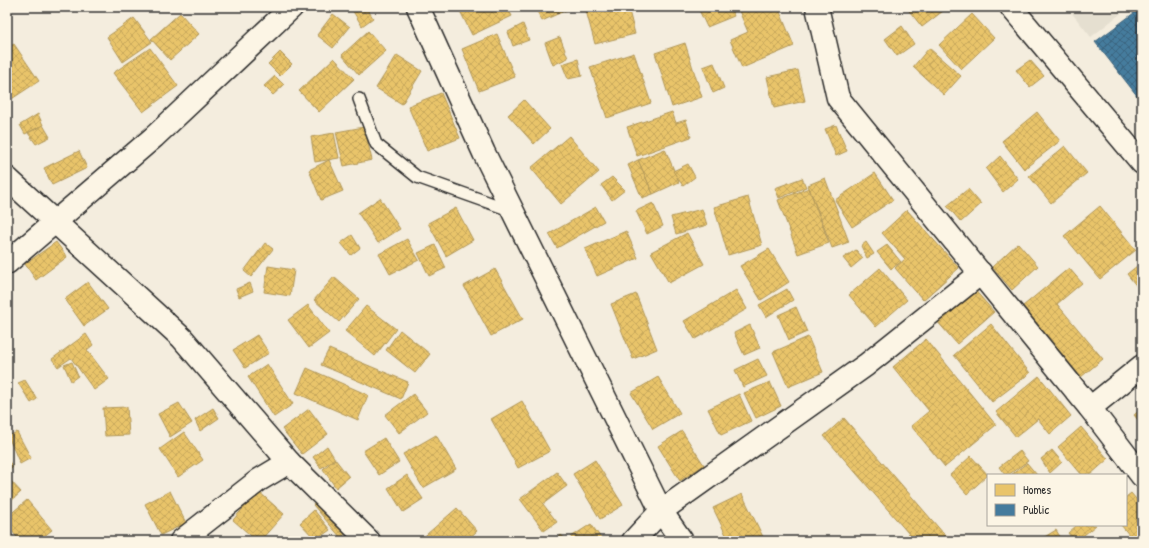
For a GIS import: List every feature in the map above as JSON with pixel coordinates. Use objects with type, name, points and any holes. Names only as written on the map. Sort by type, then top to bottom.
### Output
[{"type":"street","points":[[7,262],[154,137],[292,7]]},
{"type":"street","points":[[418,7],[484,153],[661,511],[682,541]]},
{"type":"street","points":[[817,7],[838,98],[1090,408],[1142,476]]},
{"type":"street","points":[[1011,7],[1142,163]]},
{"type":"street","points":[[7,178],[182,338],[289,462],[368,541]]},
{"type":"street","points":[[633,541],[661,511],[866,365],[981,273]]},
{"type":"street","points":[[1090,408],[1142,366]]},
{"type":"street","points":[[181,541],[259,480],[289,462]]},
{"type":"lane","points":[[359,99],[376,144],[417,177],[513,211]]},
{"type":"shaded area","points":[[1067,7],[1129,7],[1091,37]]},
{"type":"building: Homes","points":[[366,7],[373,18],[362,26],[351,8]]},
{"type":"building: Homes","points":[[458,7],[507,7],[512,16],[472,35]]},
{"type":"building: Homes","points":[[535,7],[573,7],[542,21]]},
{"type":"building: Homes","points":[[585,7],[628,7],[635,34],[595,44]]},
{"type":"building: Homes","points":[[730,7],[734,16],[707,27],[698,8]]},
{"type":"building: Homes","points":[[749,7],[778,7],[794,46],[742,68],[730,40],[748,32],[739,11]]},
{"type":"building: Homes","points":[[906,7],[946,7],[947,8],[922,27]]},
{"type":"building: Homes","points":[[180,13],[199,34],[170,60],[151,39]]},
{"type":"building: Homes","points":[[333,14],[350,27],[333,48],[317,35]]},
{"type":"building: Homes","points":[[972,14],[994,38],[961,69],[939,45]]},
{"type":"building: Homes","points":[[134,18],[152,42],[123,62],[107,37]]},
{"type":"building: Homes","points":[[523,24],[529,40],[513,46],[508,32]]},
{"type":"building: Homes","points":[[902,26],[914,44],[897,56],[885,39]]},
{"type":"building: Homes","points":[[368,31],[386,51],[359,75],[342,55]]},
{"type":"building: Homes","points":[[497,34],[515,77],[479,91],[462,49]]},
{"type":"building: Homes","points":[[560,37],[568,58],[553,65],[545,43]]},
{"type":"building: Homes","points":[[685,43],[702,97],[672,107],[655,53]]},
{"type":"building: Homes","points":[[14,44],[39,81],[7,102],[7,48]]},
{"type":"building: Homes","points":[[150,48],[178,86],[143,112],[113,73]]},
{"type":"building: Homes","points":[[929,48],[961,76],[944,95],[913,67]]},
{"type":"building: Homes","points":[[280,52],[292,64],[280,76],[268,64]]},
{"type":"building: Homes","points":[[634,53],[651,103],[607,118],[590,67]]},
{"type":"building: Homes","points":[[397,55],[422,71],[402,104],[376,88]]},
{"type":"building: Homes","points":[[334,58],[354,79],[319,112],[299,91]]},
{"type":"building: Homes","points":[[578,59],[582,76],[568,79],[562,64]]},
{"type":"building: Homes","points":[[1030,60],[1044,76],[1030,87],[1016,70]]},
{"type":"building: Homes","points":[[714,63],[724,88],[713,93],[703,67]]},
{"type":"building: Homes","points":[[798,70],[805,101],[774,108],[767,77]]},
{"type":"building: Homes","points":[[275,76],[284,85],[273,95],[264,86]]},
{"type":"building: Homes","points":[[441,93],[460,138],[427,151],[408,106]]},
{"type":"building: Homes","points":[[524,100],[550,129],[534,144],[508,115]]},
{"type":"building: Homes","points":[[672,112],[676,123],[686,120],[691,137],[637,156],[627,127]]},
{"type":"building: Homes","points":[[1037,112],[1060,141],[1024,169],[1002,141]]},
{"type":"building: Homes","points":[[38,114],[43,125],[25,134],[20,125]]},
{"type":"building: Homes","points":[[43,125],[50,137],[36,144],[28,133]]},
{"type":"building: Homes","points":[[836,125],[847,151],[836,156],[825,129]]},
{"type":"building: Homes","points":[[364,127],[372,160],[344,166],[336,132]]},
{"type":"building: Homes","points":[[334,133],[339,158],[315,162],[311,137]]},
{"type":"building: Homes","points":[[569,136],[599,172],[561,204],[531,168]]},
{"type":"building: Homes","points":[[1065,146],[1087,173],[1051,203],[1029,176]]},
{"type":"building: Homes","points":[[665,149],[679,182],[653,194],[638,160]]},
{"type":"building: Homes","points":[[79,151],[87,168],[52,185],[44,168]]},
{"type":"building: Homes","points":[[1000,156],[1018,179],[1003,192],[986,169]]},
{"type":"building: Homes","points":[[329,160],[343,191],[321,200],[309,170]]},
{"type":"building: Homes","points":[[638,160],[653,194],[642,198],[628,165]]},
{"type":"building: Homes","points":[[688,164],[695,177],[683,186],[673,171]]},
{"type":"building: Homes","points":[[875,173],[893,200],[852,227],[835,200]]},
{"type":"building: Homes","points":[[612,177],[625,190],[612,200],[601,185]]},
{"type":"building: Homes","points":[[802,178],[806,187],[779,198],[775,188]]},
{"type":"building: Homes","points":[[825,178],[849,242],[832,248],[808,185]]},
{"type":"building: Homes","points":[[809,188],[829,243],[798,254],[778,200]]},
{"type":"building: Homes","points":[[968,189],[981,204],[961,222],[947,206]]},
{"type":"building: Homes","points":[[748,197],[762,245],[728,255],[714,207]]},
{"type":"building: Homes","points":[[380,198],[400,229],[378,243],[358,213]]},
{"type":"building: Homes","points":[[653,203],[663,226],[647,234],[636,211]]},
{"type":"building: Homes","points":[[1100,206],[1136,250],[1100,279],[1064,236]]},
{"type":"building: Homes","points":[[596,207],[604,221],[557,248],[549,234]]},
{"type":"building: Homes","points":[[456,208],[473,240],[446,256],[428,223]]},
{"type":"building: Homes","points":[[702,209],[707,225],[676,234],[671,217]]},
{"type":"building: Homes","points":[[907,210],[959,268],[923,300],[895,268],[905,259],[882,233]]},
{"type":"building: Homes","points":[[626,231],[638,258],[597,276],[585,249]]},
{"type":"building: Homes","points":[[687,233],[704,264],[669,283],[651,252]]},
{"type":"building: Homes","points":[[352,235],[360,248],[351,255],[341,243]]},
{"type":"building: Homes","points":[[407,239],[419,260],[390,274],[379,254]]},
{"type":"building: Homes","points":[[56,242],[67,257],[36,280],[25,264]]},
{"type":"building: Homes","points":[[866,242],[874,254],[867,258],[861,246]]},
{"type":"building: Homes","points":[[265,243],[273,249],[251,277],[244,271]]},
{"type":"building: Homes","points":[[1018,243],[1038,266],[1012,290],[992,267]]},
{"type":"building: Homes","points":[[435,245],[446,268],[429,276],[418,253]]},
{"type":"building: Homes","points":[[887,245],[901,262],[891,269],[877,252]]},
{"type":"building: Homes","points":[[769,249],[789,282],[761,300],[740,266]]},
{"type":"building: Homes","points":[[856,250],[863,258],[851,268],[843,258]]},
{"type":"building: Homes","points":[[1142,262],[1142,293],[1127,274]]},
{"type":"building: Homes","points":[[268,266],[294,270],[290,296],[264,292]]},
{"type":"building: Homes","points":[[880,268],[907,300],[876,327],[849,295]]},
{"type":"building: Homes","points":[[1069,268],[1082,283],[1057,304],[1103,359],[1081,377],[1023,306]]},
{"type":"building: Homes","points":[[495,269],[523,319],[491,336],[464,286]]},
{"type":"building: Homes","points":[[334,277],[359,299],[339,322],[314,300]]},
{"type":"building: Homes","points":[[88,282],[108,309],[84,326],[65,299]]},
{"type":"building: Homes","points":[[250,283],[253,291],[239,297],[236,289]]},
{"type":"building: Homes","points":[[973,288],[994,312],[957,344],[936,320]]},
{"type":"building: Homes","points":[[787,289],[793,300],[766,317],[759,305]]},
{"type":"building: Homes","points":[[736,290],[747,309],[695,339],[684,321]]},
{"type":"building: Homes","points":[[636,294],[657,349],[633,359],[611,304]]},
{"type":"building: Homes","points":[[308,305],[329,333],[309,348],[288,320]]},
{"type":"building: Homes","points":[[366,306],[396,329],[375,356],[345,331]]},
{"type":"building: Homes","points":[[796,307],[807,332],[789,340],[778,315]]},
{"type":"building: Homes","points":[[991,324],[1030,373],[992,402],[954,355]]},
{"type":"building: Homes","points":[[750,325],[760,348],[744,355],[734,333]]},
{"type":"building: Homes","points":[[400,330],[430,354],[415,373],[386,350]]},
{"type":"building: Homes","points":[[86,334],[93,345],[87,350],[109,379],[94,390],[71,358],[58,367],[52,359]]},
{"type":"building: Homes","points":[[257,335],[269,353],[245,368],[233,350]]},
{"type":"building: Homes","points":[[808,337],[823,372],[788,387],[773,352]]},
{"type":"building: Homes","points":[[926,339],[996,425],[945,467],[911,426],[929,411],[893,367]]},
{"type":"building: Homes","points":[[329,349],[408,382],[401,399],[321,365]]},
{"type":"building: Homes","points":[[758,359],[767,376],[743,387],[735,370]]},
{"type":"building: Homes","points":[[72,362],[78,376],[71,381],[64,365]]},
{"type":"building: Homes","points":[[267,364],[293,404],[274,417],[248,377]]},
{"type":"building: Homes","points":[[307,368],[368,395],[358,420],[296,393]]},
{"type":"building: Homes","points":[[1039,376],[1071,416],[1050,434],[1038,419],[1016,437],[996,412]]},
{"type":"building: Homes","points":[[658,377],[680,413],[653,429],[631,393]]},
{"type":"building: Homes","points":[[25,380],[37,399],[31,403],[18,383]]},
{"type":"building: Homes","points":[[770,382],[781,406],[756,418],[744,393]]},
{"type":"building: Homes","points":[[413,394],[427,412],[399,433],[385,415]]},
{"type":"building: Homes","points":[[739,394],[751,421],[721,435],[708,409]]},
{"type":"building: Homes","points":[[522,401],[550,451],[518,468],[491,419]]},
{"type":"building: Homes","points":[[179,403],[192,423],[170,437],[158,414]]},
{"type":"building: Homes","points":[[127,407],[129,435],[105,436],[103,408]]},
{"type":"building: Homes","points":[[213,408],[219,418],[200,431],[195,420]]},
{"type":"building: Homes","points":[[1142,408],[1142,425],[1134,415]]},
{"type":"building: Homes","points":[[309,409],[328,434],[302,454],[282,429]]},
{"type":"building: Homes","points":[[844,418],[950,541],[915,541],[824,436]]},
{"type":"building: Homes","points":[[1081,427],[1108,459],[1091,474],[1081,474],[1058,447]]},
{"type":"building: Homes","points":[[682,431],[704,465],[680,481],[658,446]]},
{"type":"building: Homes","points":[[17,432],[31,458],[20,464],[8,436]]},
{"type":"building: Homes","points":[[184,432],[203,460],[178,477],[160,449]]},
{"type":"building: Homes","points":[[436,435],[456,469],[423,488],[403,454]]},
{"type":"building: Homes","points":[[384,438],[399,462],[379,475],[363,451]]},
{"type":"building: Homes","points":[[327,446],[335,459],[321,468],[313,457]]},
{"type":"building: Homes","points":[[1052,450],[1062,462],[1050,473],[1041,459]]},
{"type":"building: Homes","points":[[1020,451],[1028,461],[1009,474],[1004,474],[999,467]]},
{"type":"building: Homes","points":[[971,456],[987,474],[987,476],[967,494],[950,475]]},
{"type":"building: Homes","points":[[7,459],[13,467],[7,471]]},
{"type":"building: Homes","points":[[335,459],[349,477],[336,488],[323,469]]},
{"type":"building: Homes","points":[[595,460],[623,505],[600,519],[573,474]]},
{"type":"building: Homes","points":[[1027,463],[1036,474],[1012,474]]},
{"type":"building: Homes","points":[[557,472],[567,486],[543,504],[557,522],[544,531],[520,499]]},
{"type":"building: Homes","points":[[407,475],[423,499],[403,512],[388,488]]},
{"type":"building: Homes","points":[[10,480],[21,492],[10,502],[7,498],[7,483]]},
{"type":"building: Homes","points":[[170,491],[186,523],[161,535],[145,504]]},
{"type":"building: Homes","points":[[258,491],[284,514],[260,541],[257,541],[233,520]]},
{"type":"building: Homes","points":[[1131,493],[1142,506],[1142,541],[1134,541],[1122,526],[1127,526],[1127,496]]},
{"type":"building: Homes","points":[[742,494],[765,541],[729,541],[713,508]]},
{"type":"building: Homes","points":[[320,499],[347,532],[341,538],[313,505]]},
{"type":"building: Homes","points":[[27,500],[52,530],[38,541],[20,541],[7,525],[7,517]]},
{"type":"building: Homes","points":[[457,508],[477,531],[466,541],[419,541]]},
{"type":"building: Homes","points":[[314,510],[330,530],[316,540],[300,523]]},
{"type":"building: Homes","points":[[591,524],[603,541],[574,541],[571,537]]},
{"type":"building: Homes","points":[[1076,526],[1095,526],[1077,541],[1074,541],[1068,533]]},
{"type":"building: Homes","points":[[1056,530],[1062,540],[1061,541],[1038,541]]},
{"type":"building: Homes","points":[[289,534],[293,541],[279,541]]},
{"type":"building: Homes","points":[[561,535],[568,541],[556,541]]},
{"type":"building: Public","points":[[1142,7],[1142,102],[1095,42]]}]
